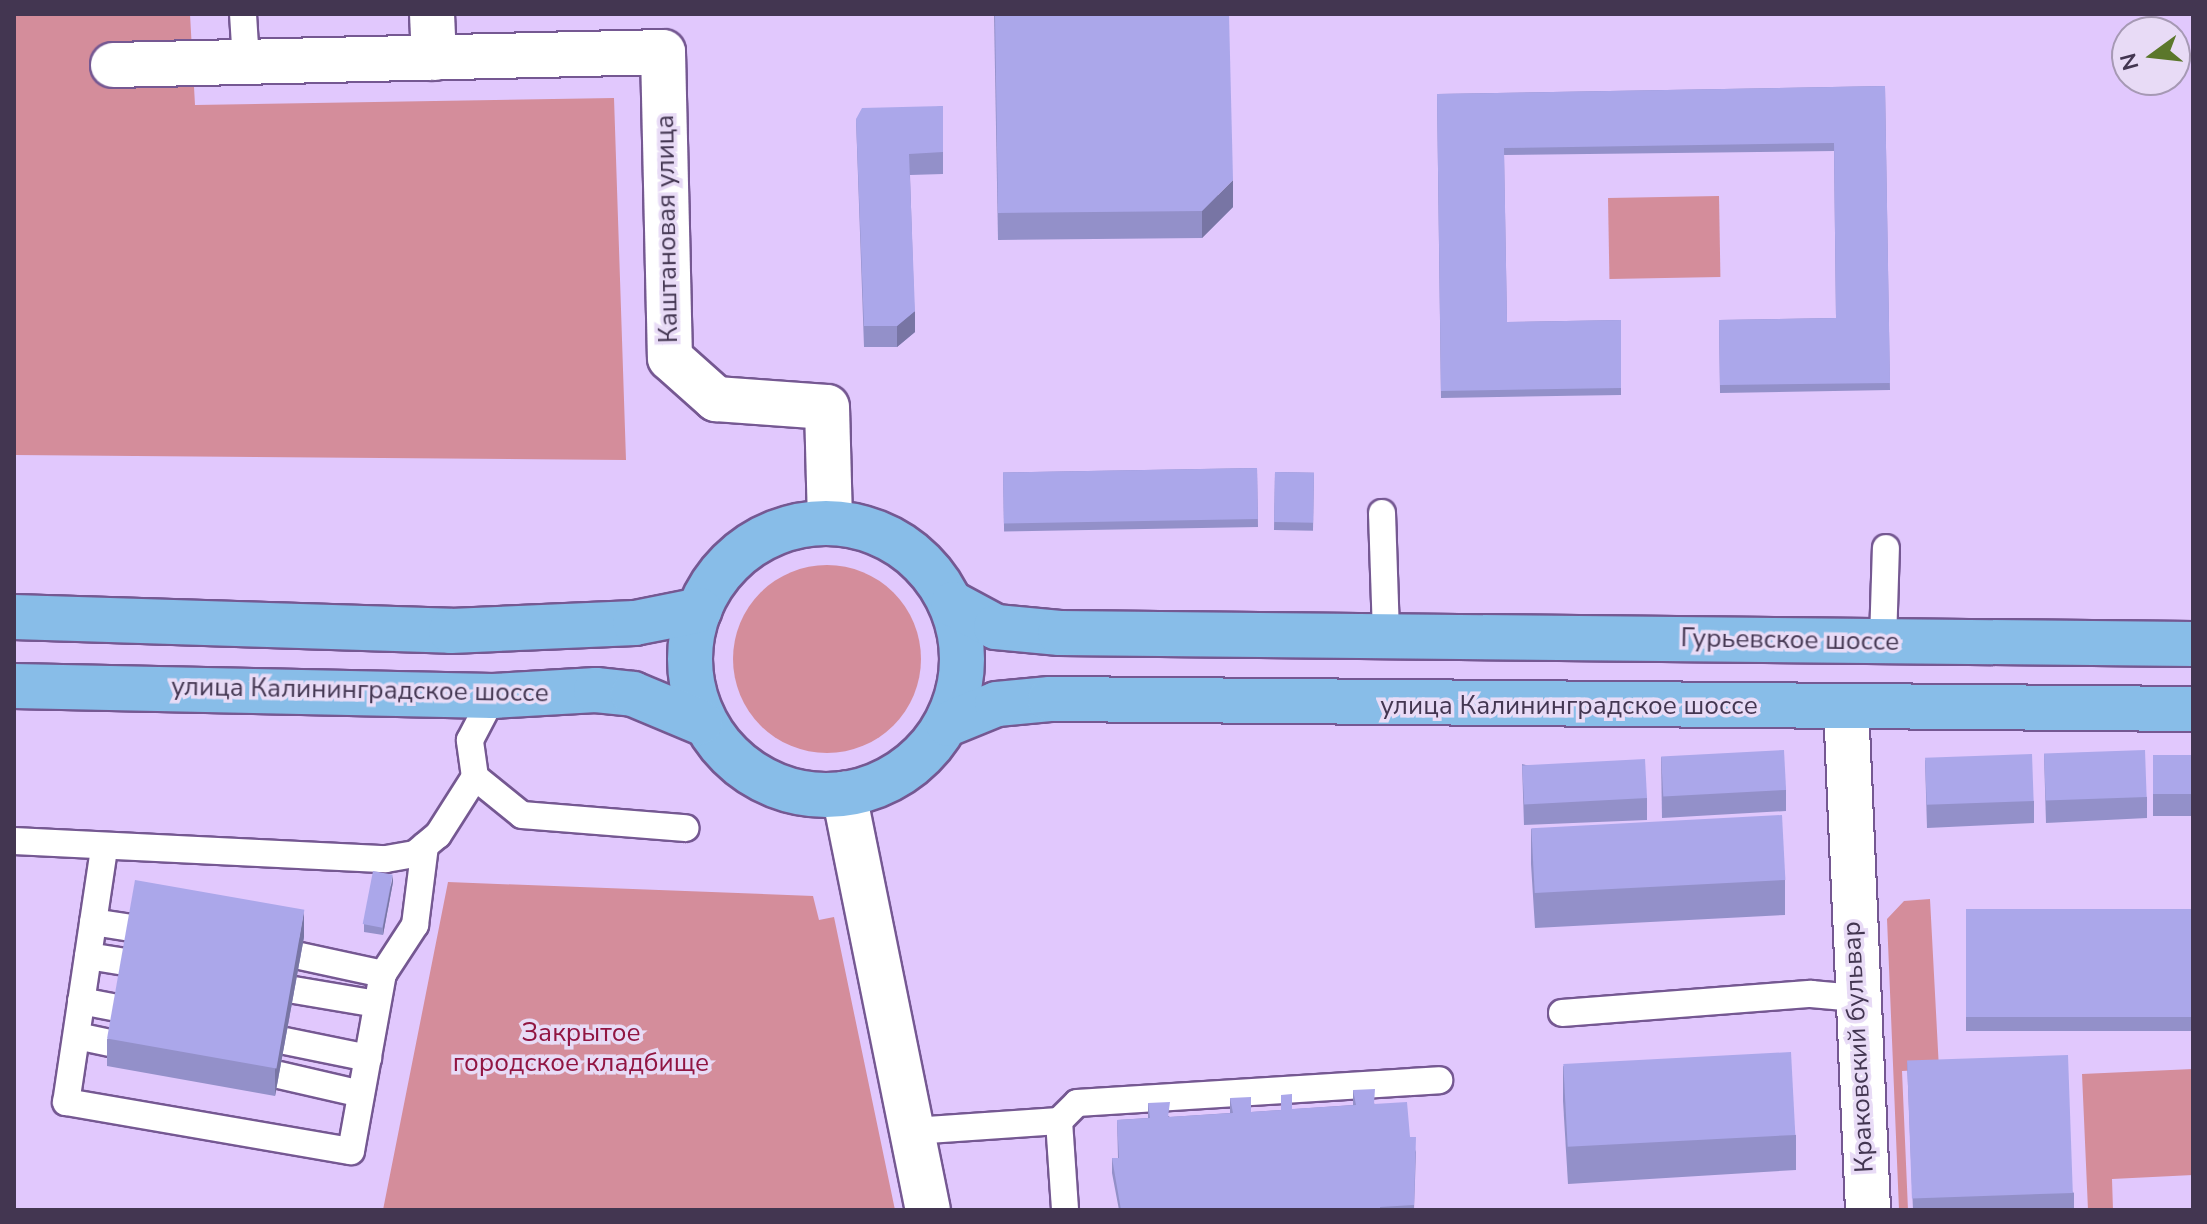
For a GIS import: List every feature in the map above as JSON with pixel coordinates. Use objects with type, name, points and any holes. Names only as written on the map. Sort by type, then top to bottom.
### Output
[{"type":"main road","points":[[830,522],[874,531],[924,563],[953,604],[964,654],[948,724],[908,770],[844,794],[744,773],[700,722],[687,670],[691,625],[737,554],[773,532],[830,522]]},
{"type":"main road","points":[[953,604],[996,627],[1060,633],[1386,636]]},
{"type":"main road","points":[[14,617],[451,631],[635,623],[700,610]]},
{"type":"main road","name":"Гурьевское шоссе","points":[[1386,636],[2193,644]]},
{"type":"main road","name":"улица Калининградское шоссе","points":[[14,686],[493,696],[633,694],[700,722]]},
{"type":"main road","name":"улица Калининградское шоссе","points":[[948,724],[997,704],[1050,699],[2193,709]]},
{"type":"street","points":[[113,65],[434,58],[432,14]]},
{"type":"street","name":"Каштановая улица","points":[[434,58],[663,52],[670,358],[716,399],[827,407],[830,522]]},
{"type":"street","name":"Краковский бульвар","points":[[1846,706],[1849,884],[1868,1210]]},
{"type":"street","points":[[844,794],[928,1210]]},
{"type":"lane","points":[[243,14],[246,62]]},
{"type":"lane","points":[[1382,513],[1386,636]]},
{"type":"lane","points":[[1883,641],[1886,548]]},
{"type":"lane","points":[[493,696],[470,740],[475,777],[522,815],[685,828]]},
{"type":"lane","points":[[104,849],[66,1102],[351,1151],[383,974],[415,925],[425,846],[475,777]]},
{"type":"lane","points":[[14,841],[104,849],[386,859],[425,846]]},
{"type":"lane","points":[[93,922],[131,928]]},
{"type":"lane","points":[[88,956],[125,962]]},
{"type":"lane","points":[[300,956],[383,974]]},
{"type":"lane","points":[[294,990],[377,1004]]},
{"type":"lane","points":[[1562,1013],[1811,994],[1856,998]]},
{"type":"lane","points":[[81,1001],[117,1008]]},
{"type":"lane","points":[[77,1036],[111,1043]]},
{"type":"lane","points":[[285,1041],[368,1058]]},
{"type":"lane","points":[[279,1075],[361,1094]]},
{"type":"lane","points":[[913,1131],[1059,1121],[1077,1103],[1439,1080]]},
{"type":"lane","points":[[1059,1121],[1065,1210]]},
{"type":"green space","points":[[14,14],[190,14],[195,105],[614,98],[626,460],[14,455]]},
{"type":"green space","points":[[1719,196],[1720,277],[1609,279],[1608,198]]},
{"type":"green space","points":[[827,565],[863,572],[893,593],[914,623],[921,659],[914,695],[893,725],[863,746],[827,753],[791,746],[761,725],[740,695],[733,659],[740,623],[761,593],[791,572]]},
{"type":"green space","name":"Закрытое городское кладбище","points":[[448,882],[813,896],[819,920],[834,917],[895,1210],[383,1210]]},
{"type":"green space","points":[[1930,899],[1939,1069],[1902,1071],[1908,1210],[1899,1210],[1887,919],[1904,901]]},
{"type":"green space","points":[[2193,1069],[2193,1175],[2112,1179],[2113,1210],[2088,1210],[2082,1074]]},
{"type":"building","points":[[995,14],[1229,14],[1233,180],[1202,211],[998,213]]},
{"type":"building","points":[[1885,86],[1890,383],[1720,385],[1719,320],[1836,318],[1834,143],[1504,148],[1507,322],[1621,320],[1621,388],[1441,391],[1437,94]]},
{"type":"building","points":[[943,106],[943,152],[909,154],[915,311],[897,326],[864,326],[856,119],[862,108]]},
{"type":"building","points":[[1257,468],[1258,519],[1004,523],[1003,472]]},
{"type":"building","points":[[1275,472],[1314,473],[1313,523],[1274,522]]},
{"type":"building","points":[[1784,750],[1786,790],[1663,796],[1661,756]]},
{"type":"building","points":[[2145,750],[2147,797],[2046,800],[2044,754]]},
{"type":"building","points":[[2032,754],[2034,801],[1927,805],[1925,758]]},
{"type":"building","points":[[2153,755],[2193,755],[2193,794],[2153,794]]},
{"type":"building","points":[[1645,759],[1647,798],[1524,804],[1522,765]]},
{"type":"building","points":[[1782,815],[1785,880],[1535,893],[1531,828]]},
{"type":"building","points":[[373,871],[393,875],[382,928],[363,924]]},
{"type":"building","points":[[135,880],[304,910],[276,1068],[107,1039]]},
{"type":"building","points":[[1966,909],[2193,909],[2193,1017],[1966,1017]]},
{"type":"building","points":[[1791,1052],[1795,1135],[1568,1147],[1563,1064]]},
{"type":"building","points":[[2068,1055],[2073,1193],[1912,1199],[1907,1061]]},
{"type":"building","points":[[1375,1089],[1374,1104],[1407,1102],[1410,1137],[1416,1137],[1414,1205],[1380,1207],[1380,1210],[1121,1210],[1112,1158],[1119,1158],[1117,1120],[1150,1118],[1148,1103],[1170,1102],[1168,1117],[1233,1113],[1230,1098],[1251,1097],[1251,1112],[1281,1110],[1281,1095],[1292,1094],[1292,1109],[1356,1105],[1353,1090]]}]
